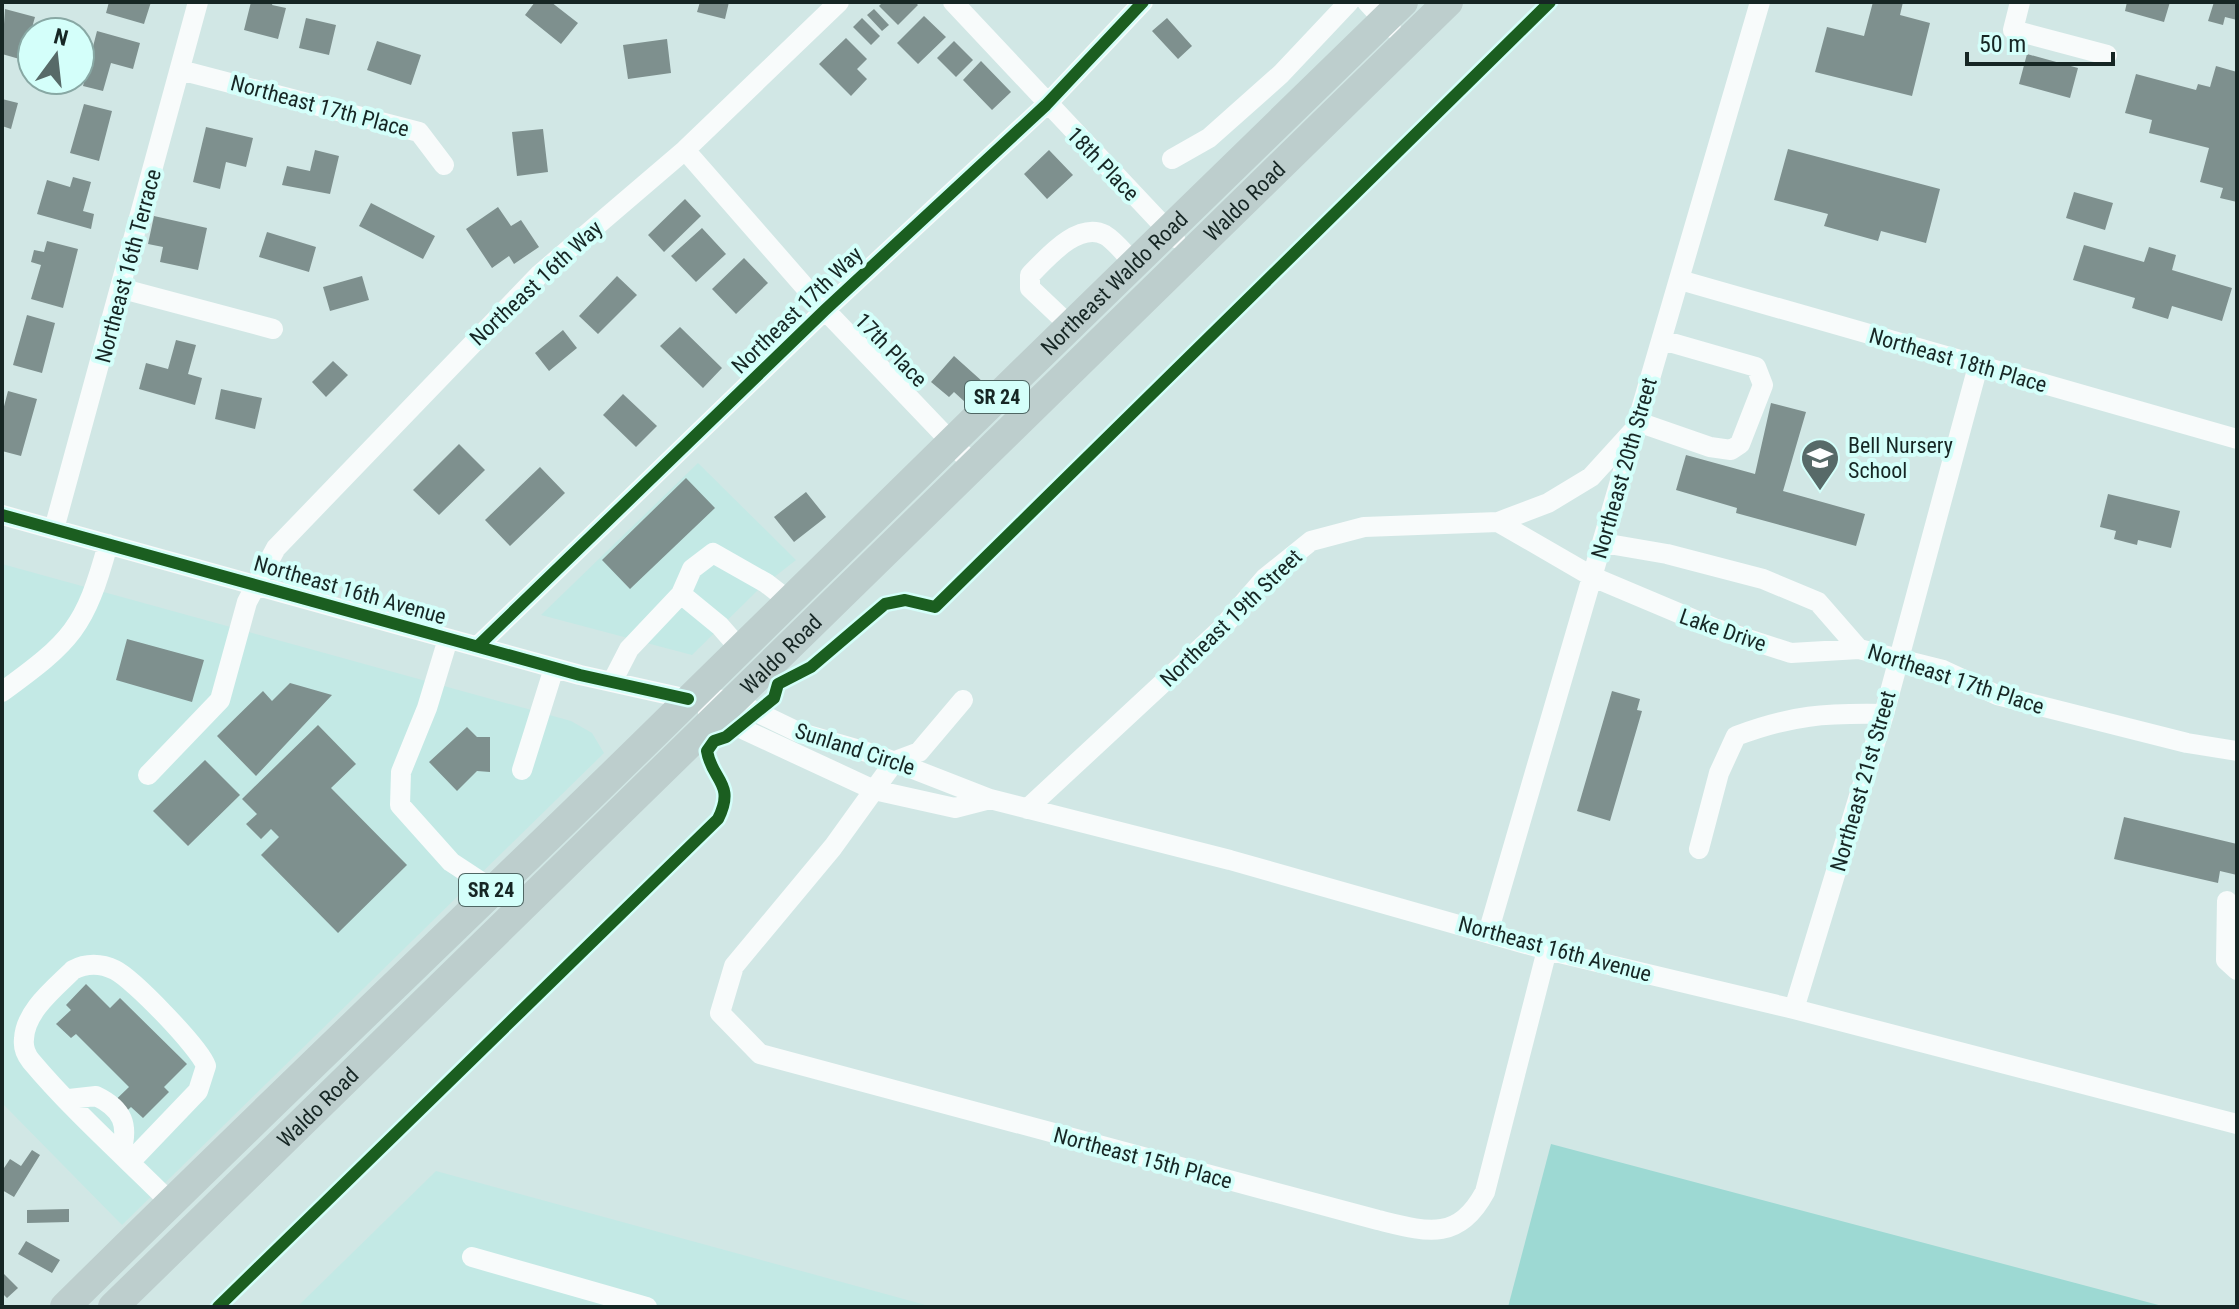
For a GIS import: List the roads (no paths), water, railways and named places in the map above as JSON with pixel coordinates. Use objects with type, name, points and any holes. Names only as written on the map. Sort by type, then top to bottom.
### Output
[{"type":"highway","name":"Waldo Road","points":[[113,1307],[1448,2]]},
{"type":"highway","name":"Northeast Waldo Road","points":[[827,563],[1385,8]]},
{"type":"highway","name":"Waldo Road","points":[[65,1307],[827,563]]},
{"type":"street","name":"Northeast 16th Terrace","points":[[54,529],[123,289],[198,2]]},
{"type":"street","name":"Northeast 16th Way","points":[[148,775],[220,700],[255,585],[276,548],[517,296],[685,150],[839,2]]},
{"type":"street","name":"18th Place","points":[[953,2],[1046,105],[1190,255]]},
{"type":"street","name":"Northeast 17th Way","points":[[478,646],[825,310],[1046,105],[1143,2]]},
{"type":"street","points":[[1172,159],[1209,138],[1281,74],[1349,2]]},
{"type":"street","name":"Northeast 20th Street","points":[[1488,933],[1760,2]]},
{"type":"street","points":[[2020,2],[2013,30],[2107,55]]},
{"type":"street","points":[[1385,8],[1406,44]]},
{"type":"street","name":"Northeast 17th Place","points":[[180,70],[419,132],[444,165]]},
{"type":"street","name":"17th Place","points":[[685,150],[825,310],[975,467]]},
{"type":"street","points":[[1069,325],[1030,288],[1029,278],[1039,267],[1074,237],[1091,232],[1107,236],[1133,262]]},
{"type":"street","name":"Northeast 18th Place","points":[[1680,280],[2237,439]]},
{"type":"street","points":[[123,289],[273,329]]},
{"type":"street","points":[[1637,425],[1710,447],[1731,450],[1740,444],[1763,385],[1756,367],[1662,340]]},
{"type":"street","name":"Northeast 21st Street","points":[[1794,1009],[1884,714],[1978,366]]},
{"type":"street","name":"Northeast 19th Street","points":[[1027,809],[1221,629],[1265,578],[1311,541],[1364,527],[1498,522],[1548,503],[1591,477],[1637,425]]},
{"type":"street","name":"Northeast 16th Avenue","points":[[2,515],[554,668],[688,699]]},
{"type":"street","name":"Lake Drive","points":[[1498,522],[1593,577],[1645,602],[1791,653],[1859,649]]},
{"type":"street","name":"Northeast 17th Place","points":[[1603,543],[1667,554],[1749,575],[1804,596],[1818,602],[1859,649],[1943,670],[1997,695],[2158,736],[2237,751]]},
{"type":"street","points":[[2,692],[70,638],[90,606],[108,544]]},
{"type":"street","points":[[612,682],[629,649],[681,594],[692,569],[713,553],[766,583],[789,601]]},
{"type":"street","points":[[681,594],[720,626],[740,649]]},
{"type":"street","points":[[448,639],[427,708],[401,772],[400,805],[451,862],[492,889]]},
{"type":"street","points":[[522,770],[554,668]]},
{"type":"street","name":"Sunland Circle","points":[[688,699],[895,761],[990,799]]},
{"type":"street","points":[[874,790],[895,761],[919,752],[963,700]]},
{"type":"street","name":"Sunland Circle","points":[[723,709],[874,790]]},
{"type":"street","points":[[1699,849],[1719,773],[1736,736],[1772,722],[1817,713],[1884,714]]},
{"type":"street","name":"Northeast 16th Avenue","points":[[874,790],[955,808],[990,799],[1230,860],[1547,950],[1794,1009],[2237,1124]]},
{"type":"street","name":"Northeast 15th Place","points":[[874,790],[734,966],[720,1013],[760,1054],[1416,1230],[1448,1229],[1472,1216],[1485,1192],[1547,950]]},
{"type":"street","points":[[2227,901],[2226,960],[2237,970]]},
{"type":"street","points":[[125,1157],[198,1091],[206,1066],[197,1049],[126,978],[105,966],[82,965],[73,970],[30,1017],[24,1038],[29,1060],[69,1099],[125,1157],[170,1202]]},
{"type":"street","points":[[472,1257],[647,1307]]},
{"type":"place","name":"Bell Nursery School","points":[[1820,492]]}]
